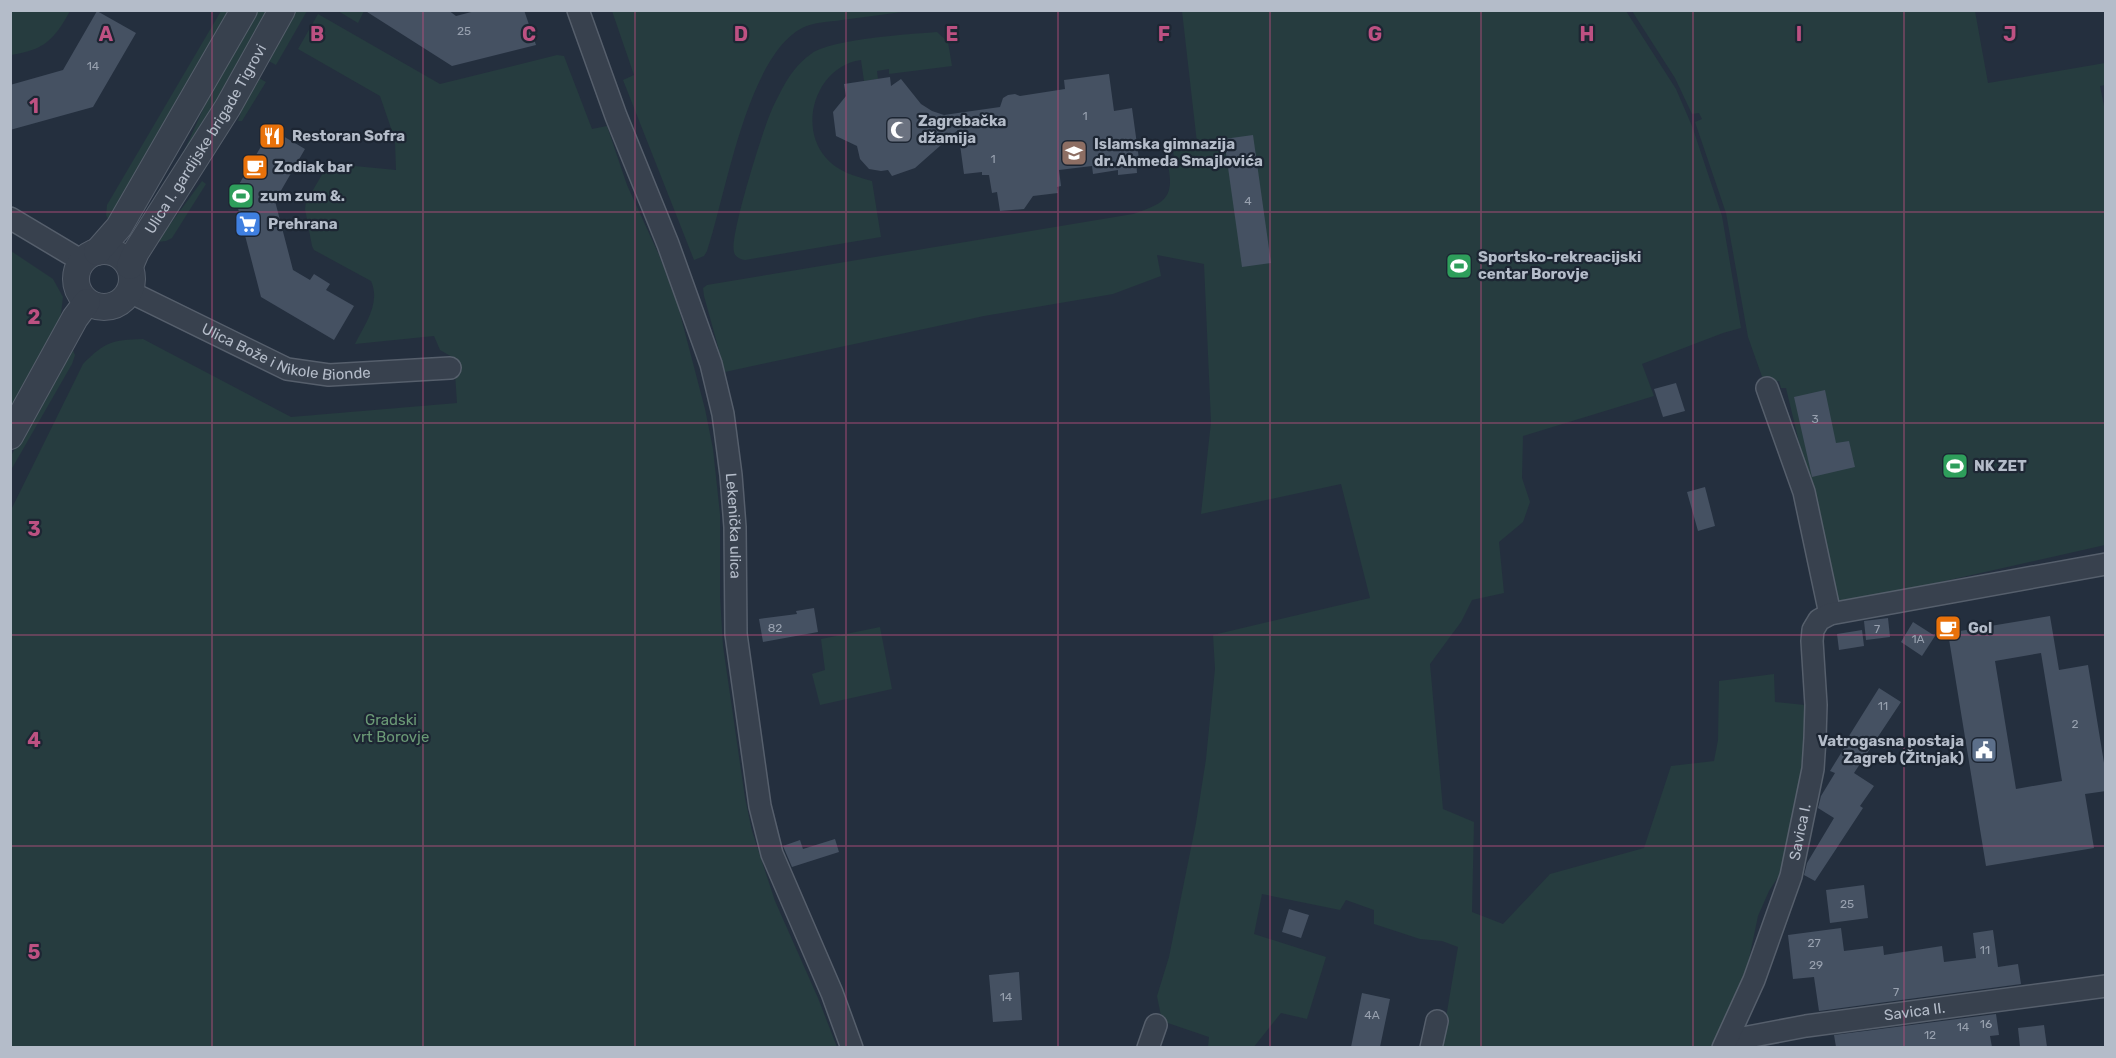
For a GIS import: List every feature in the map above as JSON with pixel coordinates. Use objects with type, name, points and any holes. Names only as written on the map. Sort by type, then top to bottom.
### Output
[{"type":"street","name":"Ulica I. gardijske brigade Tigrovi","points":[[90,256],[106,244],[119,227],[244,10]]},
{"type":"street","name":"Ulica I. gardijske brigade Tigrovi","points":[[130,279],[136,252],[228,107],[282,10]]},
{"type":"street","name":"Lekenička ulica","points":[[578,10],[616,116],[668,244],[711,364],[723,414],[731,475],[735,527],[736,634],[760,806],[772,854],[832,993],[852,1047]]},
{"type":"street","points":[[10,218],[90,256]]},
{"type":"street","points":[[107,251],[116,253],[130,279],[119,304],[103,308],[87,302],[81,296],[75,278],[90,256],[107,251]]},
{"type":"street","name":"Ulica Bože i Nikole Bionde","points":[[130,279],[287,369],[328,375],[450,368]]},
{"type":"street","points":[[10,436],[75,318],[87,302]]},
{"type":"street","points":[[1767,388],[1804,492],[1830,614],[2106,564]]},
{"type":"street","name":"Savica I.","points":[[1725,1044],[1754,981],[1791,876],[1813,769],[1816,705],[1812,641],[1819,620],[1830,614]]},
{"type":"street","name":"Savica II.","points":[[1725,1044],[1806,1026],[2106,986]]},
{"type":"street","points":[[1431,1047],[1437,1021]]},
{"type":"street","points":[[1148,1047],[1156,1025]]},
{"type":"green space","points":[[612,10],[910,11],[811,25],[802,28],[783,44],[767,67],[753,96],[741,129],[707,251],[704,256],[694,260],[623,80],[634,75]]},
{"type":"green space","points":[[10,11],[70,11],[59,29],[47,42],[32,50],[11,55]]},
{"type":"green space","points":[[221,11],[238,11],[110,224],[106,215],[107,205]]},
{"type":"green space","points":[[258,11],[271,11],[131,241],[185,149],[210,94]]},
{"type":"green space","points":[[293,11],[307,11],[276,65],[265,59]]},
{"type":"green space","points":[[338,11],[364,11],[358,23]]},
{"type":"green space","points":[[1182,11],[1626,11],[1676,89],[1692,126],[1722,216],[1741,328],[1642,364],[1654,396],[1523,436],[1522,478],[1530,502],[1523,522],[1499,542],[1504,593],[1472,600],[1461,622],[1430,664],[1443,809],[1474,822],[1472,912],[1503,924],[1550,874],[1644,848],[1671,766],[1714,761],[1718,740],[1719,681],[1774,674],[1775,702],[1805,705],[1803,767],[1782,871],[1769,891],[1758,916],[1741,997],[1716,1047],[1441,1047],[1458,947],[1442,941],[1420,939],[1374,924],[1374,910],[1346,900],[1340,910],[1262,894],[1254,934],[1326,957],[1307,1019],[1281,1013],[1253,1048],[1208,1047],[1209,1037],[1162,1021],[1157,996],[1169,957],[1196,823],[1206,759],[1215,669],[1213,635],[1370,598],[1341,484],[1201,514],[1211,422],[1204,264],[1157,255],[1161,276],[1113,294],[984,316],[725,372],[704,296],[703,288],[707,285],[1133,214],[1160,202],[1169,191],[1167,161],[1174,159],[1173,149],[1197,143]]},
{"type":"green space","points":[[1632,11],[1975,11],[1988,83],[2105,63],[2105,85],[2100,86],[2106,116],[2105,545],[1838,605],[1786,388],[1781,388],[1779,381],[1765,385],[1748,337],[1726,213],[1695,122],[1702,119],[1699,113],[1692,114],[1675,78]]},
{"type":"green space","name":"Gradski vrt Borovje","points":[[318,14],[440,84],[557,55],[564,56],[592,129],[607,126],[627,185],[659,255],[678,306],[705,409],[713,449],[720,514],[720,596],[723,646],[745,798],[752,831],[775,901],[837,1047],[11,1047],[10,512],[83,364],[109,344],[123,340],[143,339],[291,417],[457,403],[454,358],[440,350],[434,336],[355,344],[373,305],[374,289],[371,281],[314,250],[312,246],[305,209],[306,202],[327,166],[334,164],[396,170],[395,140],[380,96],[298,49]]},
{"type":"green space","points":[[937,32],[948,42],[952,66],[889,74],[889,69],[877,71],[878,79],[864,81],[861,60],[833,73],[823,85],[816,99],[813,130],[817,145],[836,167],[872,181],[881,237],[745,260],[737,256],[734,252],[736,227],[760,142],[776,102],[798,66],[811,54],[835,45],[871,38]]},
{"type":"green space","points":[[257,77],[266,82],[242,121],[238,121],[251,82]]},
{"type":"green space","points":[[202,181],[206,184],[172,238],[157,242]]},
{"type":"green space","points":[[11,251],[53,279],[63,297],[61,314],[51,342],[11,422]]},
{"type":"green space","points":[[72,348],[75,355],[72,364],[11,470],[11,456],[58,366]]},
{"type":"green space","points":[[880,627],[892,689],[820,705],[812,674],[825,670],[821,639]]},
{"type":"building","points":[[364,10],[448,10],[456,16],[479,10],[524,10],[536,45],[452,66]]},
{"type":"building","points":[[97,11],[136,33],[93,107],[10,130],[10,85],[63,70]]},
{"type":"building","points":[[1109,74],[1114,111],[1132,108],[1139,159],[1136,159],[1137,173],[1118,175],[1118,170],[1093,174],[1092,166],[1059,170],[1061,186],[1057,187],[1058,193],[1033,196],[1024,209],[1000,211],[997,192],[992,193],[989,175],[982,175],[982,172],[964,174],[958,130],[915,168],[892,176],[888,170],[869,169],[860,159],[857,146],[836,136],[833,112],[846,96],[844,84],[890,77],[891,86],[901,79],[921,104],[944,115],[1000,107],[1003,98],[1008,95],[1020,96],[1065,89],[1064,80]]},
{"type":"building","points":[[271,129],[305,149],[275,201],[293,270],[310,280],[314,274],[330,284],[326,290],[354,306],[334,340],[261,297],[234,193]]},
{"type":"building","points":[[1253,135],[1271,263],[1242,267],[1224,139]]},
{"type":"building","points":[[1676,383],[1685,411],[1663,417],[1654,389]]},
{"type":"building","points":[[1825,390],[1836,443],[1849,441],[1855,467],[1812,477],[1794,397]]},
{"type":"building","points":[[1705,487],[1715,526],[1698,531],[1687,492]]},
{"type":"building","points":[[814,608],[818,632],[763,642],[759,619],[797,614],[796,611]]},
{"type":"building","points":[[2050,616],[2059,670],[2088,665],[2106,775],[2106,791],[2085,794],[2094,848],[1986,866],[1948,633]],"holes":[[[2041,653],[2062,781],[2016,789],[1995,661]]]},
{"type":"building","points":[[1888,618],[1890,637],[1866,640],[1864,621]]},
{"type":"building","points":[[1913,622],[1935,636],[1922,656],[1901,642]]},
{"type":"building","points":[[1862,630],[1864,646],[1839,650],[1837,634]]},
{"type":"building","points":[[1879,688],[1901,702],[1854,773],[1874,786],[1860,806],[1863,808],[1815,881],[1804,875],[1807,863],[1834,818],[1818,808],[1821,796],[1835,773],[1830,771]]},
{"type":"building","points":[[835,839],[839,852],[792,867],[783,846],[800,840],[803,849]]},
{"type":"building","points":[[1864,885],[1868,918],[1830,923],[1826,890]]},
{"type":"building","points":[[1289,909],[1309,915],[1301,938],[1282,932]]},
{"type":"building","points":[[1841,928],[1844,951],[1883,946],[1884,955],[1942,946],[1944,962],[1976,958],[1973,933],[1993,930],[1998,967],[2018,964],[2021,984],[1819,1011],[1814,977],[1793,979],[1788,935]]},
{"type":"building","points":[[1019,972],[1022,1020],[993,1022],[989,975]]},
{"type":"building","points":[[1362,993],[1390,999],[1380,1047],[1351,1047]]},
{"type":"building","points":[[1996,1014],[1999,1035],[1990,1036],[1992,1047],[1836,1047],[1834,1035]]},
{"type":"building","points":[[2044,1025],[2047,1047],[2020,1047],[2018,1028]]},
{"type":"place","name":"Zagrebačka džamija","points":[[899,130]]},
{"type":"place","name":"Restoran Sofra","points":[[272,136]]},
{"type":"place","name":"Islamska gimnazija dr. Ahmeda Smajlovića","points":[[1074,153]]},
{"type":"place","name":"Zodiak bar","points":[[255,167]]},
{"type":"place","name":"zum zum &.","points":[[241,196]]},
{"type":"place","name":"Prehrana","points":[[248,224]]},
{"type":"place","name":"Sportsko-rekreacijski centar Borovje","points":[[1459,266]]},
{"type":"place","name":"NK ZET","points":[[1955,466]]},
{"type":"place","name":"Gol","points":[[1948,628]]},
{"type":"place","name":"Vatrogasna postaja Zagreb (Žitnjak)","points":[[1984,750]]}]
